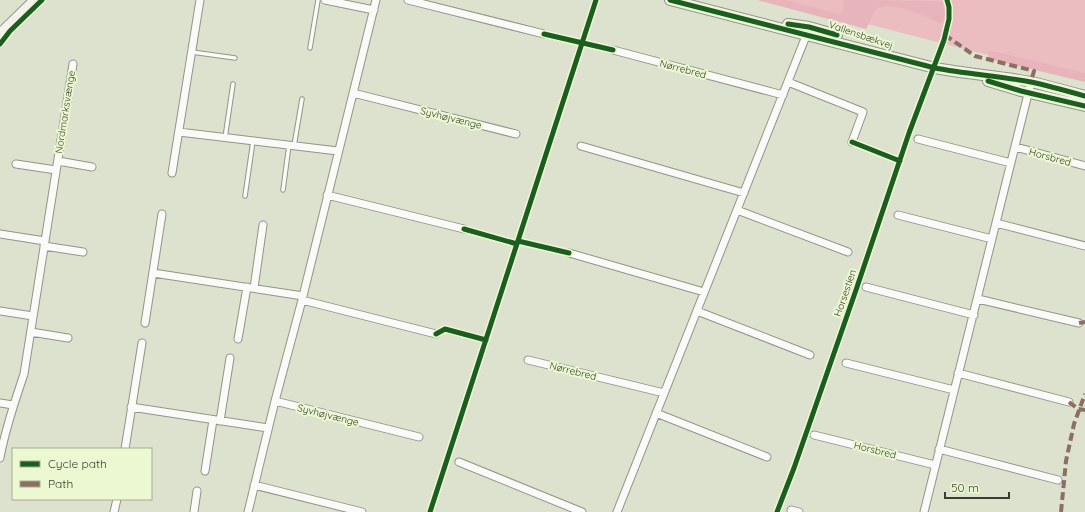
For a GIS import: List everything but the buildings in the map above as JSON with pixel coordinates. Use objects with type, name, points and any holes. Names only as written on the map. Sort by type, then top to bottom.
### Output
[{"type":"street","points":[[0,33],[24,0]]},
{"type":"street","points":[[0,33],[35,0]]},
{"type":"street","points":[[172,173],[200,0]]},
{"type":"street","points":[[325,0],[374,10]]},
{"type":"street","points":[[248,512],[268,428],[303,298],[376,0]]},
{"type":"street","points":[[408,0],[544,34]]},
{"type":"street","name":"Vallensbækvej","points":[[670,0],[712,11],[839,36],[906,60],[1030,88],[1085,96]]},
{"type":"street","points":[[617,512],[808,31]]},
{"type":"street","name":"Nørrebred","points":[[613,50],[783,96]]},
{"type":"street","name":"Nordmarksvænge","points":[[0,458],[2,443],[24,374],[73,64]]},
{"type":"street","points":[[788,82],[863,112],[852,142]]},
{"type":"street","name":"Vallensbækvej","points":[[1030,88],[1085,106]]},
{"type":"street","name":"Horsbred","points":[[924,512],[1030,88]]},
{"type":"street","name":"Syvhøjvænge","points":[[353,93],[516,134]]},
{"type":"street","points":[[179,132],[338,151]]},
{"type":"street","points":[[918,139],[1011,163]]},
{"type":"street","points":[[581,146],[744,193]]},
{"type":"street","name":"Horsbred","points":[[1016,147],[1085,166]]},
{"type":"street","name":"Nordmarksvænge","points":[[58,161],[92,166]]},
{"type":"street","points":[[16,164],[56,170]]},
{"type":"street","points":[[327,195],[464,229]]},
{"type":"street","points":[[737,210],[848,252]]},
{"type":"street","points":[[145,323],[162,214]]},
{"type":"street","points":[[898,215],[992,239]]},
{"type":"street","points":[[996,223],[1085,246]]},
{"type":"street","points":[[238,339],[263,225]]},
{"type":"street","points":[[0,234],[83,252]]},
{"type":"street","points":[[569,253],[704,292]]},
{"type":"street","points":[[153,273],[303,298],[436,334]]},
{"type":"street","points":[[866,287],[974,315]]},
{"type":"street","points":[[978,299],[1080,323]]},
{"type":"street","points":[[0,311],[33,316]]},
{"type":"street","points":[[697,311],[810,355]]},
{"type":"street","points":[[31,332],[68,338]]},
{"type":"street","points":[[125,448],[142,343]]},
{"type":"street","points":[[205,471],[230,358]]},
{"type":"street","name":"Nørrebred","points":[[528,360],[664,393]]},
{"type":"street","points":[[846,363],[954,390]]},
{"type":"street","points":[[958,373],[1069,402]]},
{"type":"street","name":"Syvhøjvænge","points":[[275,401],[419,437]]},
{"type":"street","points":[[0,403],[13,405]]},
{"type":"street","points":[[131,407],[268,428]]},
{"type":"street","points":[[656,413],[767,457]]},
{"type":"street","name":"Horsbred","points":[[814,435],[935,465]]},
{"type":"street","points":[[939,449],[1058,480]]},
{"type":"street","points":[[459,462],[582,512]]},
{"type":"street","points":[[254,485],[362,512]]},
{"type":"street","points":[[194,512],[197,491]]},
{"type":"street","points":[[114,512],[116,500]]},
{"type":"street","points":[[791,510],[800,512]]},
{"type":"lane","points":[[310,48],[318,0]]},
{"type":"lane","points":[[192,52],[235,58]]},
{"type":"lane","points":[[226,138],[233,84]]},
{"type":"lane","points":[[282,190],[302,99]]},
{"type":"lane","points":[[245,196],[253,141]]},
{"type":"shaded area","points":[[757,0],[785,0],[839,14],[843,11],[844,0],[942,1],[945,14],[942,24],[902,8],[885,6],[879,8],[875,12],[866,29]]},
{"type":"shaded area","points":[[774,0],[1085,0],[1085,80]]},
{"type":"shaded area","points":[[988,51],[1085,73],[1085,82],[989,59]]},
{"type":"marked path","points":[[945,35],[975,56],[1034,71],[1031,82]]},
{"type":"marked path","points":[[1079,323],[1085,322]]},
{"type":"marked path","points":[[1061,512],[1066,461],[1074,424],[1085,394]]},
{"type":"marked path","points":[[1069,402],[1078,409],[1085,410]]},
{"type":"cycle path","points":[[0,44],[10,31],[42,0]]},
{"type":"cycle path","points":[[430,512],[596,0]]},
{"type":"cycle path","points":[[670,0],[935,68],[1031,82],[1085,96]]},
{"type":"cycle path","name":"Horsestien","points":[[777,512],[794,468],[856,290],[909,133],[944,40],[949,19],[949,7],[947,0]]},
{"type":"cycle path","points":[[788,24],[809,27],[837,35]]},
{"type":"cycle path","points":[[544,34],[613,50]]},
{"type":"cycle path","points":[[988,81],[1021,91],[1085,106]]},
{"type":"cycle path","points":[[852,142],[900,161]]},
{"type":"cycle path","points":[[464,229],[517,244]]},
{"type":"cycle path","points":[[518,241],[569,253]]},
{"type":"cycle path","points":[[436,334],[445,329],[486,340]]}]
